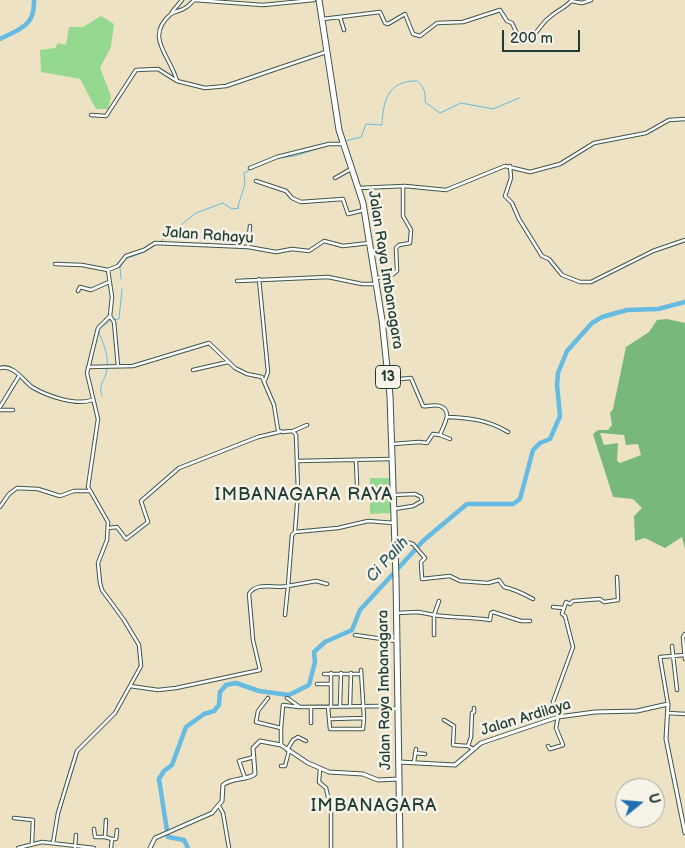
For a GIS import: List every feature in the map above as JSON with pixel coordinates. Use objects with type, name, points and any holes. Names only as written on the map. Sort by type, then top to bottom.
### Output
[{"type":"highway","name":"Jalan Raya Imbanagara","points":[[319,0],[336,115],[364,210],[389,380],[393,444],[396,568],[400,848]]},
{"type":"street","points":[[177,80],[174,68],[162,50],[159,31],[160,26],[182,0]]},
{"type":"street","points":[[172,12],[184,9],[194,0],[263,5],[314,0]]},
{"type":"street","points":[[321,20],[380,12],[385,23],[388,24],[405,14],[413,34],[420,36],[437,23],[466,22],[500,10],[507,21],[512,23],[521,42],[538,32],[549,18],[571,1],[582,3],[591,0]]},
{"type":"street","points":[[340,17],[344,30]]},
{"type":"street","points":[[91,115],[106,116],[137,70],[158,69],[177,80],[205,88],[226,86],[326,52]]},
{"type":"street","points":[[359,188],[403,186],[446,190],[495,170],[510,166],[525,172],[564,163],[594,143],[646,134],[669,120],[685,119]]},
{"type":"street","points":[[250,168],[277,157],[343,142]]},
{"type":"street","points":[[510,166],[511,178],[505,196],[512,203],[518,219],[542,256],[549,259],[562,275],[580,282],[591,282],[653,251],[685,240]]},
{"type":"street","points":[[335,178],[352,168]]},
{"type":"street","points":[[256,181],[286,191],[292,198],[301,202],[343,199],[348,214],[364,210]]},
{"type":"street","points":[[237,281],[338,277],[362,284],[395,273],[398,269],[396,248],[402,244],[410,244],[411,230],[403,216],[403,186]]},
{"type":"street","points":[[248,247],[250,226]]},
{"type":"street","name":"Jalan Rahayu","points":[[108,270],[118,266],[126,256],[158,243],[248,247],[276,252],[292,249],[309,251],[324,241],[344,246],[369,243]]},
{"type":"street","points":[[55,264],[82,265],[108,270],[112,297],[110,316],[113,320],[118,366]]},
{"type":"street","points":[[259,279],[268,372],[265,380]]},
{"type":"street","points":[[78,291],[80,286],[91,290],[109,282]]},
{"type":"street","points":[[53,843],[58,813],[77,751],[112,717],[141,669],[139,645],[124,620],[102,590],[98,574],[98,563],[107,540],[108,528],[106,516],[89,491],[88,481],[98,419],[87,378],[88,367],[98,328],[110,316]]},
{"type":"street","points":[[88,367],[137,365],[207,343],[213,346],[228,362],[241,372],[262,377],[265,380],[274,405],[279,432]]},
{"type":"street","points":[[193,370],[228,362]]},
{"type":"street","points":[[0,368],[10,368],[33,387],[52,396],[75,401],[92,400]]},
{"type":"street","points":[[13,410],[0,408],[20,376]]},
{"type":"street","points":[[389,380],[411,378],[424,406],[442,406],[448,418],[440,435]]},
{"type":"street","points":[[448,418],[474,418],[494,424],[508,432]]},
{"type":"street","points":[[108,528],[117,527],[126,539],[148,522],[141,502],[172,473],[256,437],[293,431],[307,425]]},
{"type":"street","points":[[285,614],[291,540],[295,532],[297,461],[296,438],[293,431]]},
{"type":"street","points":[[393,444],[427,443],[433,434],[450,439]]},
{"type":"street","points":[[297,461],[356,462],[393,459]]},
{"type":"street","points":[[356,462],[357,484]]},
{"type":"street","points":[[0,507],[9,494],[17,488],[38,489],[60,496],[74,491],[89,491]]},
{"type":"street","points":[[394,494],[415,494],[422,501],[413,506],[394,509]]},
{"type":"street","points":[[295,532],[338,528],[368,521],[394,523]]},
{"type":"street","points":[[395,539],[412,544],[425,558],[421,562],[422,579],[450,576],[460,581],[488,583],[499,580],[504,587],[513,589],[517,593],[522,593],[533,600]]},
{"type":"street","points":[[548,746],[550,749],[563,744],[556,728],[558,717],[553,702],[574,647],[566,616],[562,614],[563,608],[566,602],[570,604],[572,601],[618,600],[617,577]]},
{"type":"street","points":[[260,670],[253,640],[249,594],[253,589],[259,587],[288,586],[316,582],[327,584]]},
{"type":"street","points":[[434,635],[434,615],[438,601]]},
{"type":"street","points":[[553,607],[563,608]]},
{"type":"street","points":[[397,613],[418,612],[455,618],[459,616],[484,621],[490,620],[491,613],[493,612],[521,621],[530,621]]},
{"type":"street","points":[[685,634],[683,637],[685,659]]},
{"type":"street","points":[[355,635],[397,642]]},
{"type":"street","points":[[672,646],[677,690]]},
{"type":"street","points":[[685,655],[664,655],[660,658],[668,704],[667,740],[685,833]]},
{"type":"street","points":[[130,686],[158,690],[176,688],[260,670],[265,672]]},
{"type":"street","points":[[324,674],[331,673],[341,673],[351,674],[361,672],[363,728],[330,729],[330,719],[328,717],[331,673]]},
{"type":"street","points":[[340,706],[341,673]]},
{"type":"street","points":[[350,706],[351,674]]},
{"type":"street","points":[[316,684],[331,684]]},
{"type":"street","points":[[268,698],[258,711],[256,722],[281,728]]},
{"type":"street","points":[[287,698],[300,707]]},
{"type":"street","points":[[289,706],[292,701]]},
{"type":"street","name":"Jalan Ardilaya","points":[[399,762],[455,765],[473,749],[486,741],[558,717],[595,712],[637,711],[668,704]]},
{"type":"street","points":[[281,746],[282,706],[363,706],[399,709]]},
{"type":"street","points":[[311,707],[311,723]]},
{"type":"street","points":[[468,746],[474,708]]},
{"type":"street","points":[[668,713],[685,714]]},
{"type":"street","points":[[330,719],[364,718]]},
{"type":"street","points":[[444,720],[454,725],[453,744],[468,746],[473,749]]},
{"type":"street","points":[[280,766],[284,767],[292,740],[298,737],[306,741]]},
{"type":"street","points":[[150,848],[153,839],[206,817],[223,799],[225,783],[253,776],[256,772],[254,746],[257,742],[263,740],[281,746],[320,768],[337,774],[363,774],[378,780],[399,778]]},
{"type":"street","points":[[413,764],[415,751],[424,754]]},
{"type":"street","points":[[245,778],[239,761],[254,757]]},
{"type":"street","points":[[320,768],[319,782],[326,788],[331,810],[331,848]]},
{"type":"street","points":[[218,806],[223,813],[229,848]]},
{"type":"street","points":[[14,818],[33,820],[32,843]]},
{"type":"street","points":[[105,837],[106,820]]},
{"type":"street","points":[[94,829],[94,837],[112,838],[116,838],[117,830]]},
{"type":"street","points":[[75,846],[76,835]]},
{"type":"street","points":[[111,848],[112,838]]},
{"type":"street","points":[[18,848],[32,843],[53,843],[94,848]]},
{"type":"green space","points":[[101,16],[114,24],[111,47],[100,68],[111,96],[108,109],[96,109],[80,79],[41,72],[40,50],[55,48],[58,43],[66,45],[69,27],[83,27]]},
{"type":"green space","points":[[667,319],[685,323],[685,549],[682,537],[665,548],[645,538],[635,541],[634,516],[642,508],[633,499],[613,497],[593,434],[598,430],[608,430],[612,425],[610,413],[613,409],[626,347],[649,332],[657,320]],"holes":[[[600,433],[624,435],[626,445],[638,444],[641,455],[620,463],[617,461],[618,443],[604,445]]]},
{"type":"green space","points":[[370,478],[390,478],[390,513],[370,514]]},
{"type":"waterway","points":[[0,39],[25,26],[32,16],[34,0]]},
{"type":"waterway","points":[[345,141],[361,137],[366,124],[382,125],[384,108],[389,94],[393,88],[407,82],[417,81],[424,90],[425,102],[440,113],[461,103],[493,109],[519,98]]},
{"type":"waterway","points":[[277,158],[295,156],[329,145]]},
{"type":"waterway","points":[[160,242],[196,213],[223,203],[232,209],[239,208],[245,184],[244,173],[264,163]]},
{"type":"waterway","points":[[121,279],[120,267],[125,259],[142,253],[156,244]]},
{"type":"waterway","points":[[102,396],[101,386],[106,373],[107,359],[98,330],[111,320],[119,319],[122,289]]},
{"type":"waterway","name":"Ci Palih","points":[[188,848],[184,840],[168,837],[159,779],[164,771],[172,765],[186,727],[204,714],[214,711],[219,705],[220,692],[226,685],[236,683],[259,691],[289,695],[309,685],[315,662],[314,652],[325,642],[352,630],[360,610],[424,540],[467,504],[513,504],[520,499],[533,450],[540,443],[550,439],[560,416],[557,385],[558,373],[567,351],[592,323],[602,317],[627,310],[658,309],[685,302]]},
{"type":"district","name":"IMBANAGARA RAYA","points":[[304,495]]},
{"type":"district","name":"IMBANAGARA","points":[[374,806]]}]
